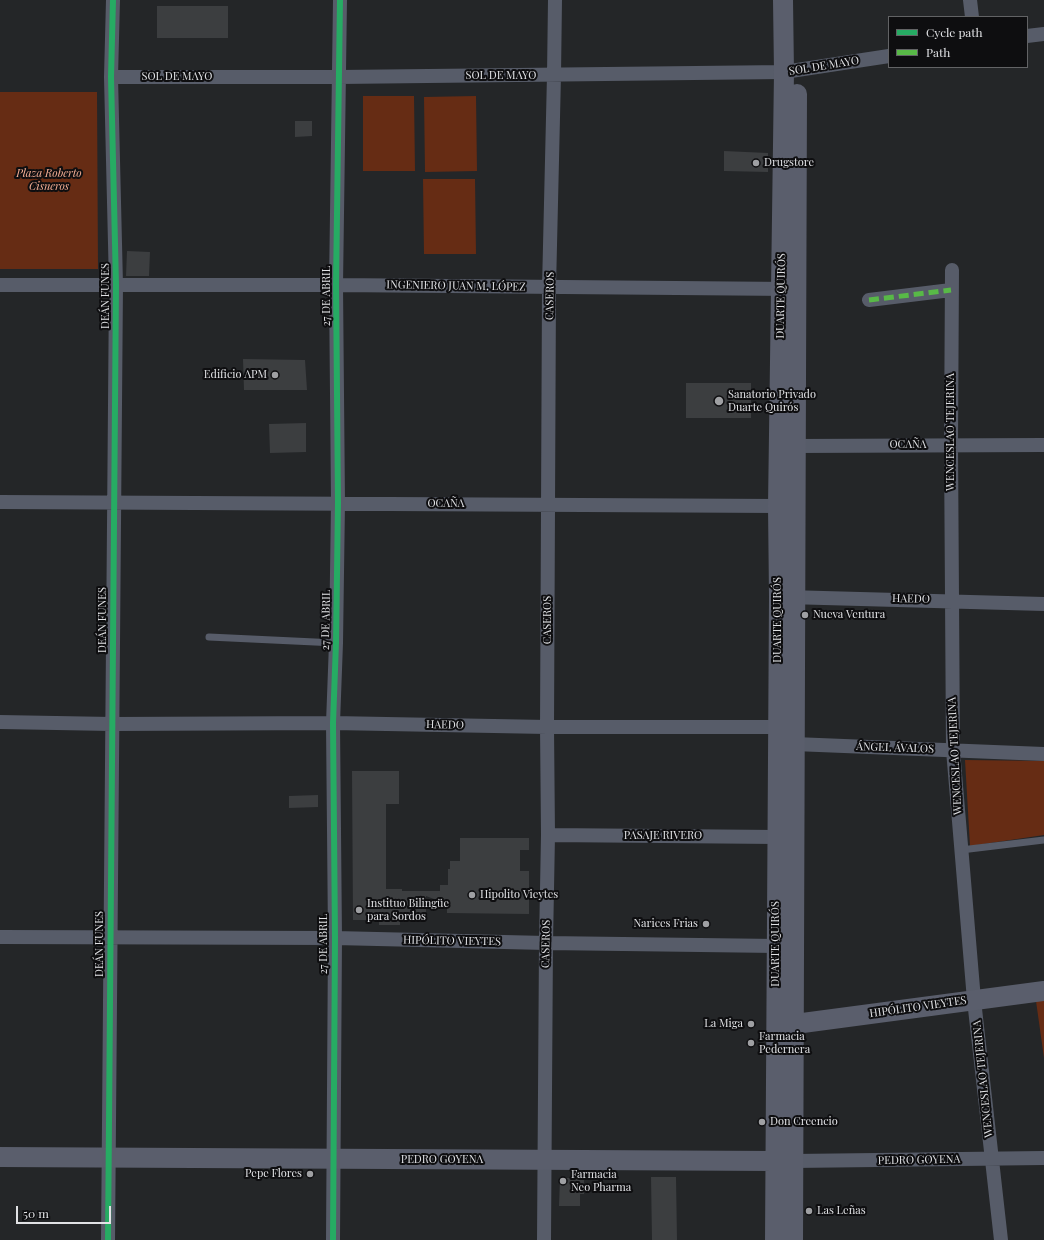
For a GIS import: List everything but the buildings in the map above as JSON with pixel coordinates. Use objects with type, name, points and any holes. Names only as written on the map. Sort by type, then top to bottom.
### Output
[{"type":"main road","name":"DUARTE QUIRÓS","points":[[783,0],[790,71]]},
{"type":"main road","name":"DUARTE QUIRÓS","points":[[793,1240],[784,1161],[784,1026],[785,944],[794,744],[787,597],[778,506],[789,289],[790,71],[796,0]]},
{"type":"main road","name":"DUARTE QUIRÓS","points":[[785,944],[777,837],[778,727],[796,446],[789,289]]},
{"type":"main road","name":"HIPÓLITO VIEYTES","points":[[784,1026],[1044,991]]},
{"type":"main road","name":"PEDRO GOYENA","points":[[0,1157],[784,1161]]},
{"type":"main road","name":"DUARTE QUIRÓS","points":[[775,1240],[784,1161]]},
{"type":"street","name":"DEÁN FUNES","points":[[108,1240],[116,285],[111,77],[113,0]]},
{"type":"street","name":"27 DE ABRIL","points":[[333,1240],[335,938],[333,723],[338,503],[336,285],[340,0]]},
{"type":"street","name":"CASEROS","points":[[544,1240],[548,835],[549,288],[555,0]]},
{"type":"street","points":[[970,0],[972,16]]},
{"type":"street","points":[[1028,36],[1044,34]]},
{"type":"street","name":"SOL DE MAYO","points":[[111,77],[339,77],[790,71],[888,56]]},
{"type":"street","name":"WENCESLAO TEJERINA","points":[[952,270],[950,445],[953,750],[974,1000],[1001,1240]]},
{"type":"street","name":"INGENIERO JUAN M. LÓPEZ","points":[[0,285],[336,285],[789,289]]},
{"type":"street","points":[[869,300],[951,290]]},
{"type":"street","name":"OCAÑA","points":[[796,446],[1044,445]]},
{"type":"street","name":"OCAÑA","points":[[0,502],[778,506]]},
{"type":"street","name":"HAEDO","points":[[787,597],[951,600],[1044,604]]},
{"type":"street","name":"HAEDO","points":[[0,722],[112,724],[333,723],[547,727],[778,727]]},
{"type":"street","name":"ÁNGEL ÁVALOS","points":[[794,744],[1044,754]]},
{"type":"street","name":"PASAJE RIVERO","points":[[548,835],[777,837]]},
{"type":"street","name":"HIPÓLITO VIEYTES","points":[[0,937],[335,938],[546,943],[785,944]]},
{"type":"street","name":"PEDRO GOYENA","points":[[784,1161],[1044,1158]]},
{"type":"lane","points":[[210,637],[336,643]]},
{"type":"lane","points":[[961,850],[1044,840]]},
{"type":"green space","name":"Plaza Roberto Cisneros","points":[[0,92],[97,92],[98,269],[0,269]]},
{"type":"green space","points":[[363,96],[414,96],[415,171],[363,171]]},
{"type":"green space","points":[[476,96],[477,171],[425,172],[424,97]]},
{"type":"green space","points":[[423,179],[475,179],[476,254],[424,254]]},
{"type":"green space","points":[[965,760],[1044,761],[1044,835],[970,846]]},
{"type":"green space","points":[[1044,1000],[1044,1058],[1036,1001]]},
{"type":"marked path","points":[[869,300],[951,290]]},
{"type":"cycle path","points":[[108,1240],[116,285],[111,77],[113,0]]},
{"type":"cycle path","points":[[333,1240],[335,938],[333,723],[338,503],[336,285],[340,0]]},
{"type":"place","name":"Drugstore","points":[[756,163]]},
{"type":"place","name":"Edificio APM","points":[[275,375]]},
{"type":"place","name":"Sanatorio Privado Duarte Quirós","points":[[719,401]]},
{"type":"place","name":"Nueva Ventura","points":[[805,615]]},
{"type":"place","name":"Hipolito Vieytes","points":[[472,895]]},
{"type":"place","name":"Instituo Bilingüe para Sordos","points":[[359,910]]},
{"type":"place","name":"Narices Frias","points":[[706,924]]},
{"type":"place","name":"La Miga","points":[[751,1024]]},
{"type":"place","name":"Farmacia Pedernera","points":[[751,1043]]},
{"type":"place","name":"Don Creencio","points":[[762,1122]]},
{"type":"place","name":"Pepe Flores","points":[[310,1174]]},
{"type":"place","name":"Farmacia Neo Pharma","points":[[563,1181]]},
{"type":"place","name":"Las Leñas","points":[[809,1211]]}]
